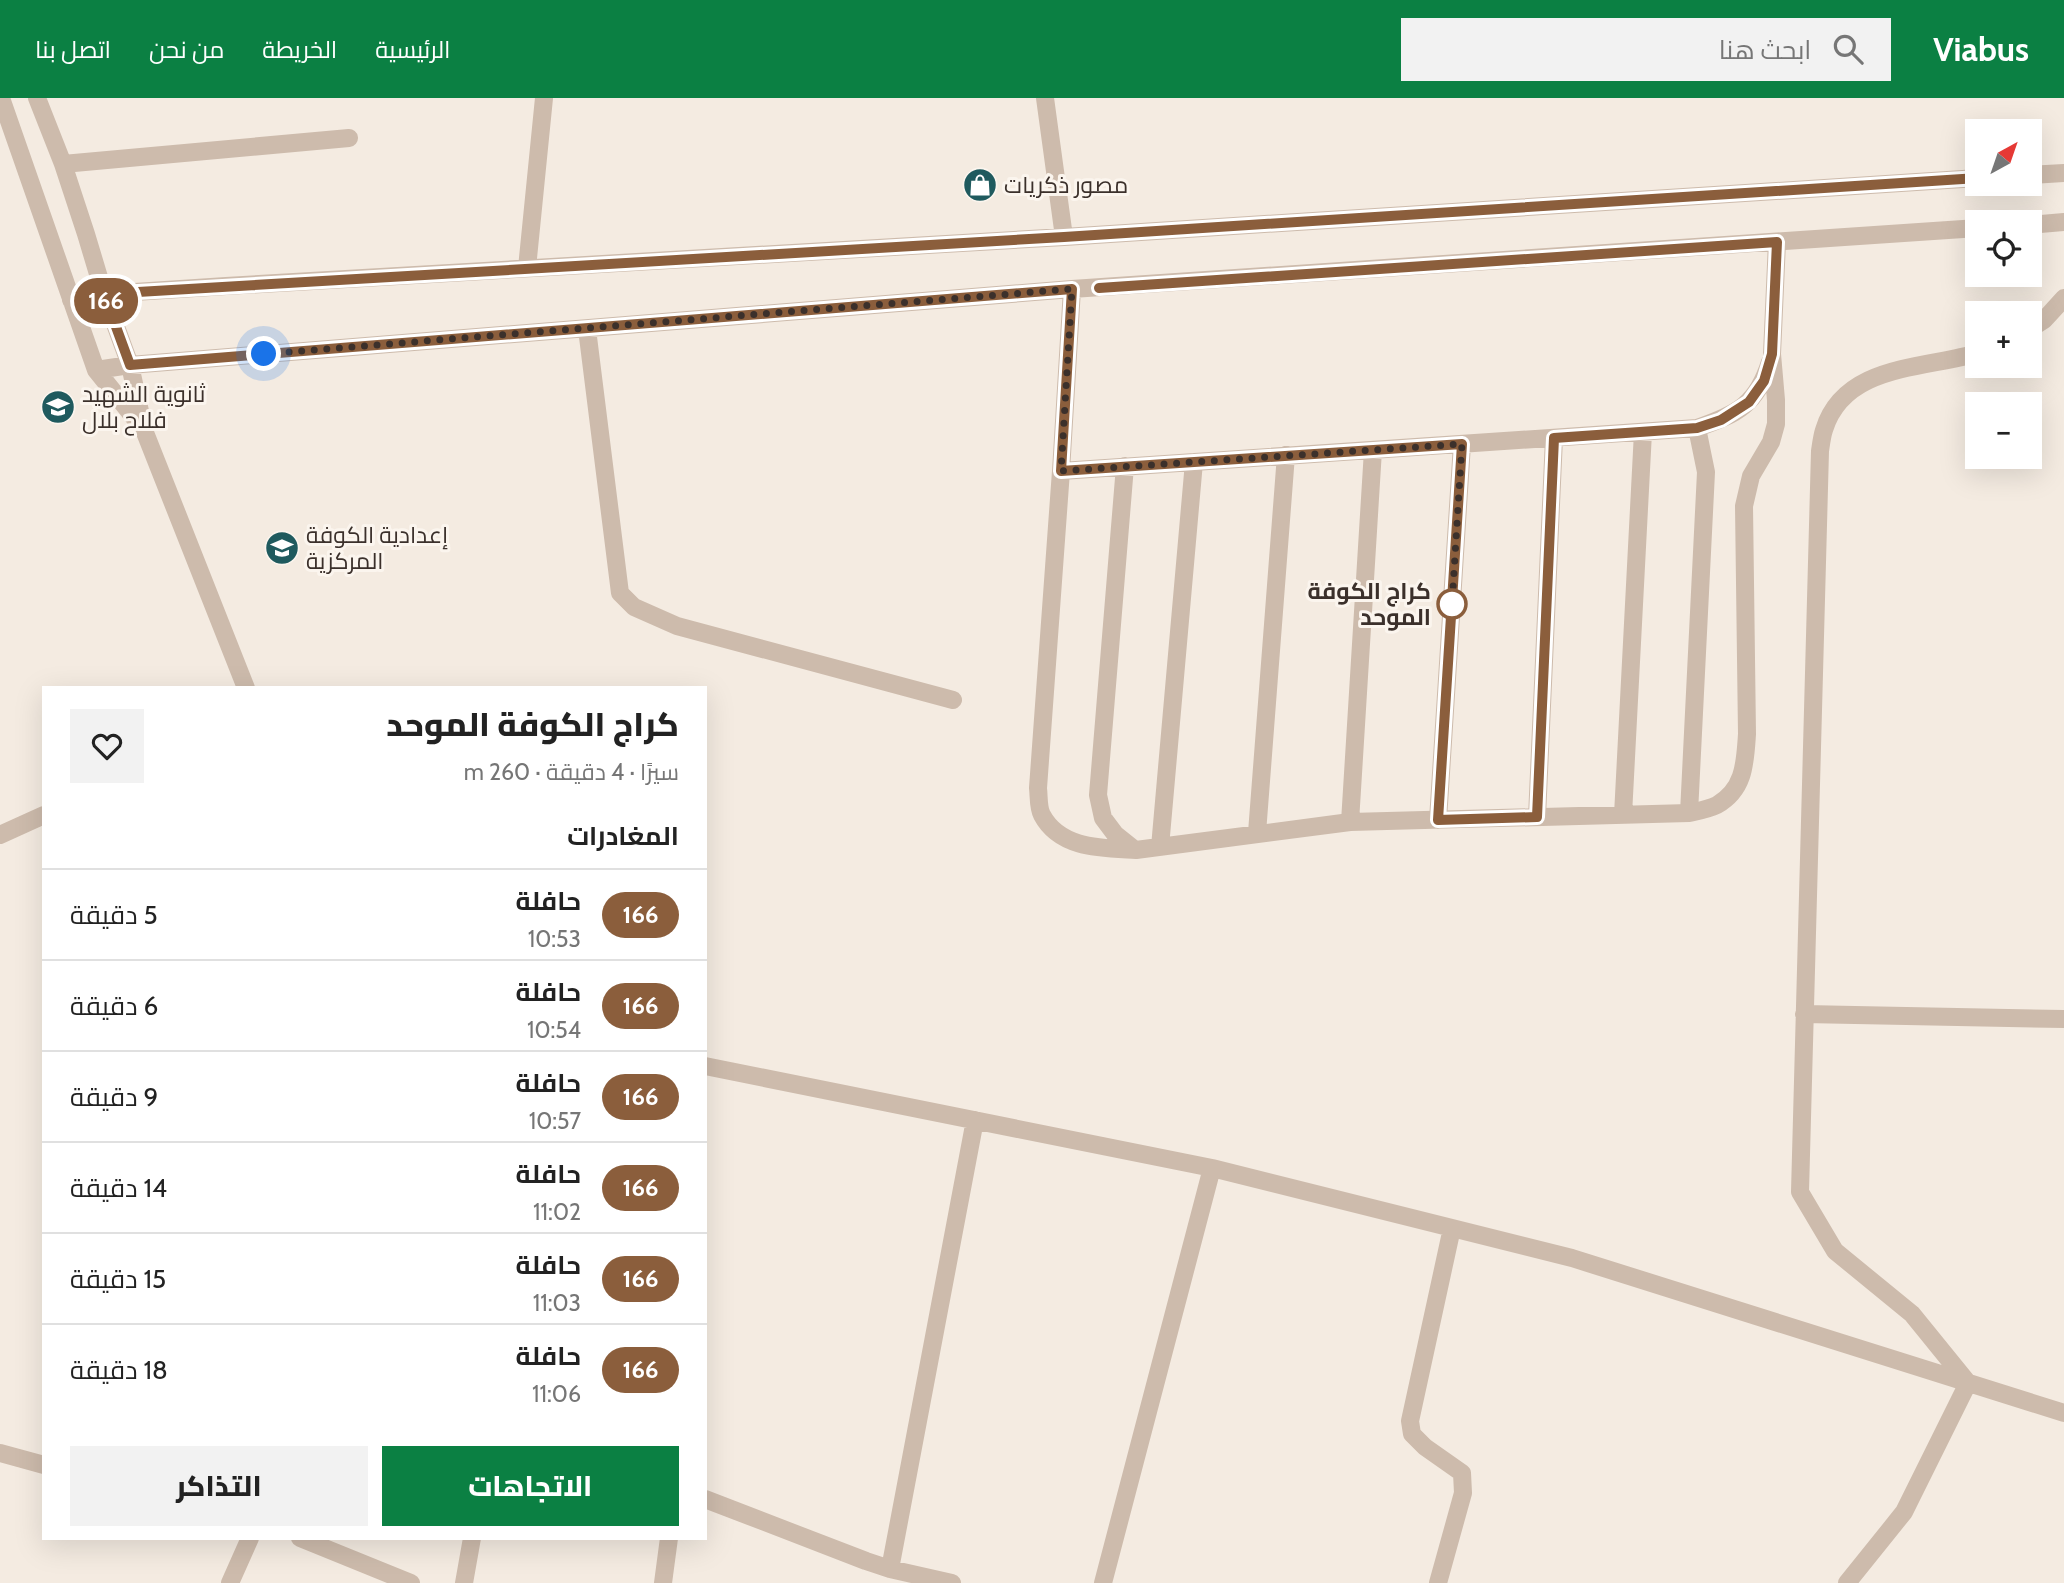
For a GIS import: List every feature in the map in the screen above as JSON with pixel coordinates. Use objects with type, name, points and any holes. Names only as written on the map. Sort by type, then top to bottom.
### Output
[{"type":"street","points":[[1,98],[96,370],[144,430]]},
{"type":"street","points":[[37,98],[63,164],[104,294],[130,365],[144,430],[245,686]]},
{"type":"street","points":[[527,268],[544,98]]},
{"type":"street","points":[[1045,98],[1064,237]]},
{"type":"street","points":[[63,164],[349,138]]},
{"type":"street","points":[[2042,174],[2064,173]]},
{"type":"street","points":[[71,300],[104,294],[1064,237],[1965,179]]},
{"type":"street","points":[[2042,224],[2064,222]]},
{"type":"street","points":[[96,370],[130,365],[1072,289],[1965,229]]},
{"type":"street","points":[[1072,289],[1038,788],[1040,813],[1056,834],[1078,843],[1136,850],[1350,822],[1689,813],[1716,805],[1735,789],[1745,768],[1747,734],[1744,506],[1751,476],[1771,442],[1776,424],[1772,354],[1777,242]]},
{"type":"street","points":[[2042,321],[2064,298]]},
{"type":"street","points":[[587,329],[620,593],[635,607],[677,626],[953,700]]},
{"type":"street","points":[[1061,471],[1697,428],[1721,420],[1749,402],[1764,381],[1772,354]]},
{"type":"street","points":[[1965,356],[1870,378],[1850,390],[1835,408],[1824,428],[1820,451],[1800,1192],[1835,1251],[1912,1314],[1968,1383]]},
{"type":"street","points":[[1689,813],[1706,472],[1697,428]]},
{"type":"street","points":[[1623,815],[1643,432]]},
{"type":"street","points":[[1537,817],[1554,438]]},
{"type":"street","points":[[1438,820],[1462,444]]},
{"type":"street","points":[[1350,822],[1373,450]]},
{"type":"street","points":[[1257,833],[1286,456]]},
{"type":"street","points":[[1160,847],[1194,462]]},
{"type":"street","points":[[1125,466],[1098,795],[1103,818],[1115,834],[1136,850]]},
{"type":"street","points":[[0,835],[42,817]]},
{"type":"street","points":[[1804,1014],[2064,1019]]},
{"type":"street","points":[[707,1066],[1212,1168],[1572,1258],[2064,1413]]},
{"type":"street","points":[[890,1569],[975,1120]]},
{"type":"street","points":[[1103,1583],[1212,1168]]},
{"type":"street","points":[[1437,1583],[1463,1493],[1462,1473],[1425,1447],[1412,1434],[1410,1421],[1452,1228]]},
{"type":"street","points":[[1847,1583],[1904,1512],[1968,1383]]},
{"type":"street","points":[[0,1453],[42,1464]]},
{"type":"street","points":[[707,1500],[890,1569],[952,1583]]},
{"type":"street","points":[[230,1583],[249,1540]]},
{"type":"street","points":[[305,1540],[411,1583]]},
{"type":"street","points":[[464,1583],[472,1540]]},
{"type":"street","points":[[663,1583],[669,1540]]},
{"type":"bus line","name":"166","points":[[1099,288],[1777,242],[1772,354],[1764,381],[1749,402],[1721,420],[1697,428],[1554,438],[1537,817],[1438,820],[1462,444],[1061,471],[1072,289],[130,365],[104,294],[1064,237],[1965,179]]},
{"type":"place","name":"مصور ذكريات","points":[[980,185]]},
{"type":"place","name":"ثانوية الشهيد فلاح بلال","points":[[58,407]]},
{"type":"place","name":"إعدادية الكوفة المركزية","points":[[282,548]]},
{"type":"place","name":"كراج الكوفة الموحد","points":[[1452,604]]},
{"type":"route","points":[[264,354],[1072,289],[1061,471],[1462,444],[1452,604]]}]
